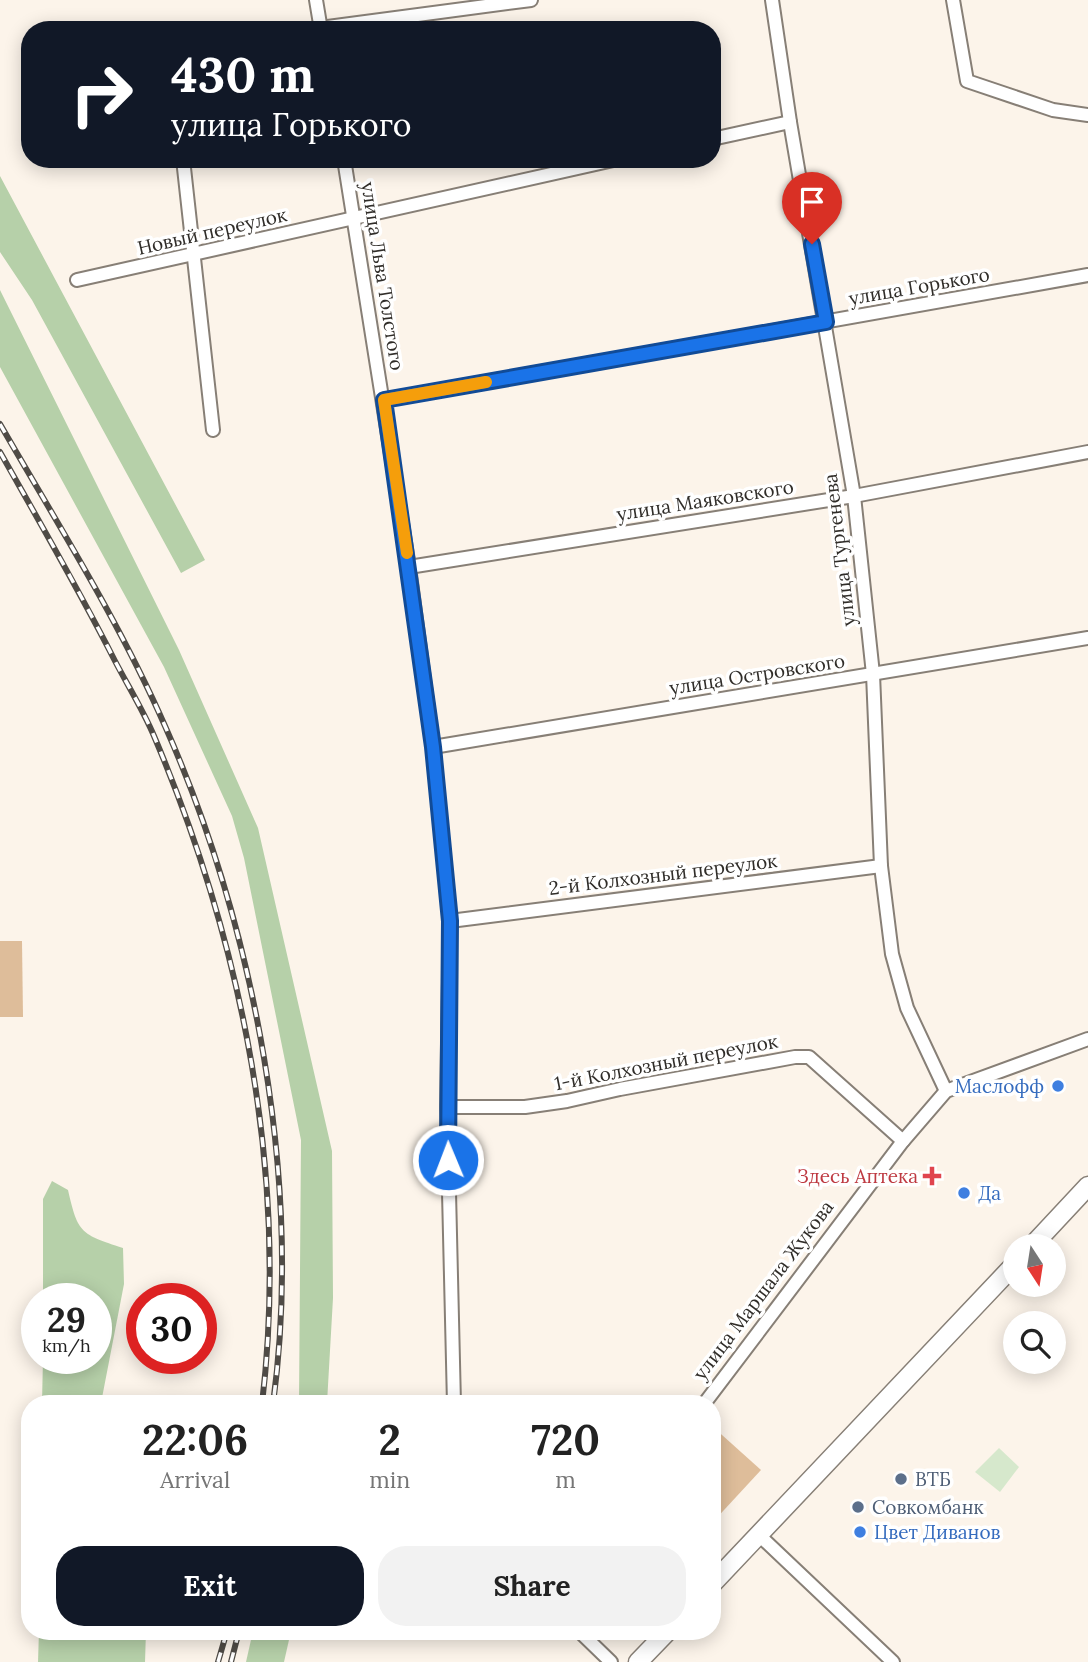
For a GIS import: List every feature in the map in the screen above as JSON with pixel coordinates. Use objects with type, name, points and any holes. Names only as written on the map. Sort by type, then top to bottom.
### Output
[{"type":"main road","points":[[1043,1234],[1088,1186]]},
{"type":"main road","points":[[721,1575],[1003,1277]]},
{"type":"main road","points":[[638,1662],[659,1640]]},
{"type":"street","points":[[316,0],[320,21]]},
{"type":"street","points":[[374,21],[531,0]]},
{"type":"street","name":"улица Тургенева","points":[[772,0],[790,122],[854,496],[873,674],[881,866],[892,954],[907,1008],[946,1091]]},
{"type":"street","points":[[953,0],[967,81],[1053,110],[1088,115]]},
{"type":"street","points":[[721,137],[790,122]]},
{"type":"street","points":[[184,168],[213,430]]},
{"type":"street","name":"улица Льва Толстого","points":[[346,168],[409,566],[433,747],[450,921],[447,1107],[454,1395]]},
{"type":"street","name":"Новый переулок","points":[[77,280],[193,257],[354,216],[576,168]]},
{"type":"street","name":"улица Горького","points":[[384,400],[1088,275]]},
{"type":"street","name":"улица Маяковского","points":[[409,566],[854,496],[1088,452]]},
{"type":"street","name":"улица Островского","points":[[433,747],[1088,638]]},
{"type":"street","name":"2-й Колхозный переулок","points":[[450,921],[881,866]]},
{"type":"street","name":"улица Маршала Жукова","points":[[711,1395],[902,1141],[946,1091],[1088,1039]]},
{"type":"street","name":"1-й Колхозный переулок","points":[[447,1107],[525,1107],[795,1057],[809,1057],[902,1141]]},
{"type":"street","points":[[759,1535],[893,1662]]},
{"type":"street","points":[[588,1640],[611,1662]]},
{"type":"green space","points":[[0,176],[205,560],[181,573],[32,300],[0,252]]},
{"type":"green space","points":[[0,290],[179,650],[258,828],[332,1151],[333,1298],[327,1395],[299,1395],[301,1140],[244,858],[232,816],[164,667],[0,367]]},
{"type":"green space","points":[[52,1181],[68,1190],[75,1216],[84,1230],[98,1239],[123,1248],[124,1284],[112,1346],[112,1283],[43,1283],[43,1199]]},
{"type":"green space","points":[[43,1374],[107,1374],[103,1395],[42,1395]]},
{"type":"green space","points":[[999,1448],[1019,1467],[1000,1492],[975,1472]]},
{"type":"green space","points":[[39,1640],[146,1640],[145,1662],[38,1662]]},
{"type":"green space","points":[[251,1640],[289,1640],[284,1662],[246,1662]]},
{"type":"building","points":[[0,941],[22,941],[23,1017],[0,1017]]},
{"type":"building","points":[[721,1434],[761,1470],[721,1513]]},
{"type":"railway","points":[[0,424],[87,573],[147,687],[197,804],[224,886],[247,971],[264,1058],[276,1145],[281,1233],[281,1319],[274,1395]]},
{"type":"railway","points":[[0,452],[150,726],[185,816],[212,897],[252,1063],[263,1148],[269,1233],[269,1318],[263,1395]]},
{"type":"railway","points":[[218,1662],[224,1640]]},
{"type":"railway","points":[[231,1662],[237,1640]]},
{"type":"slow traffic","points":[[407,553],[384,400],[486,382]]},
{"type":"place","name":"Маслофф","points":[[1058,1086]]},
{"type":"place","name":"Здесь Аптека","points":[[932,1176]]},
{"type":"place","name":"Да","points":[[964,1193]]},
{"type":"place","name":"ВТБ","points":[[901,1479]]},
{"type":"place","name":"Совкомбанк","points":[[858,1507]]},
{"type":"place","name":"Цвет Диванов","points":[[860,1532]]},
{"type":"route","points":[[448,1160],[450,921],[433,747],[384,400],[826,322],[812,244]]}]
